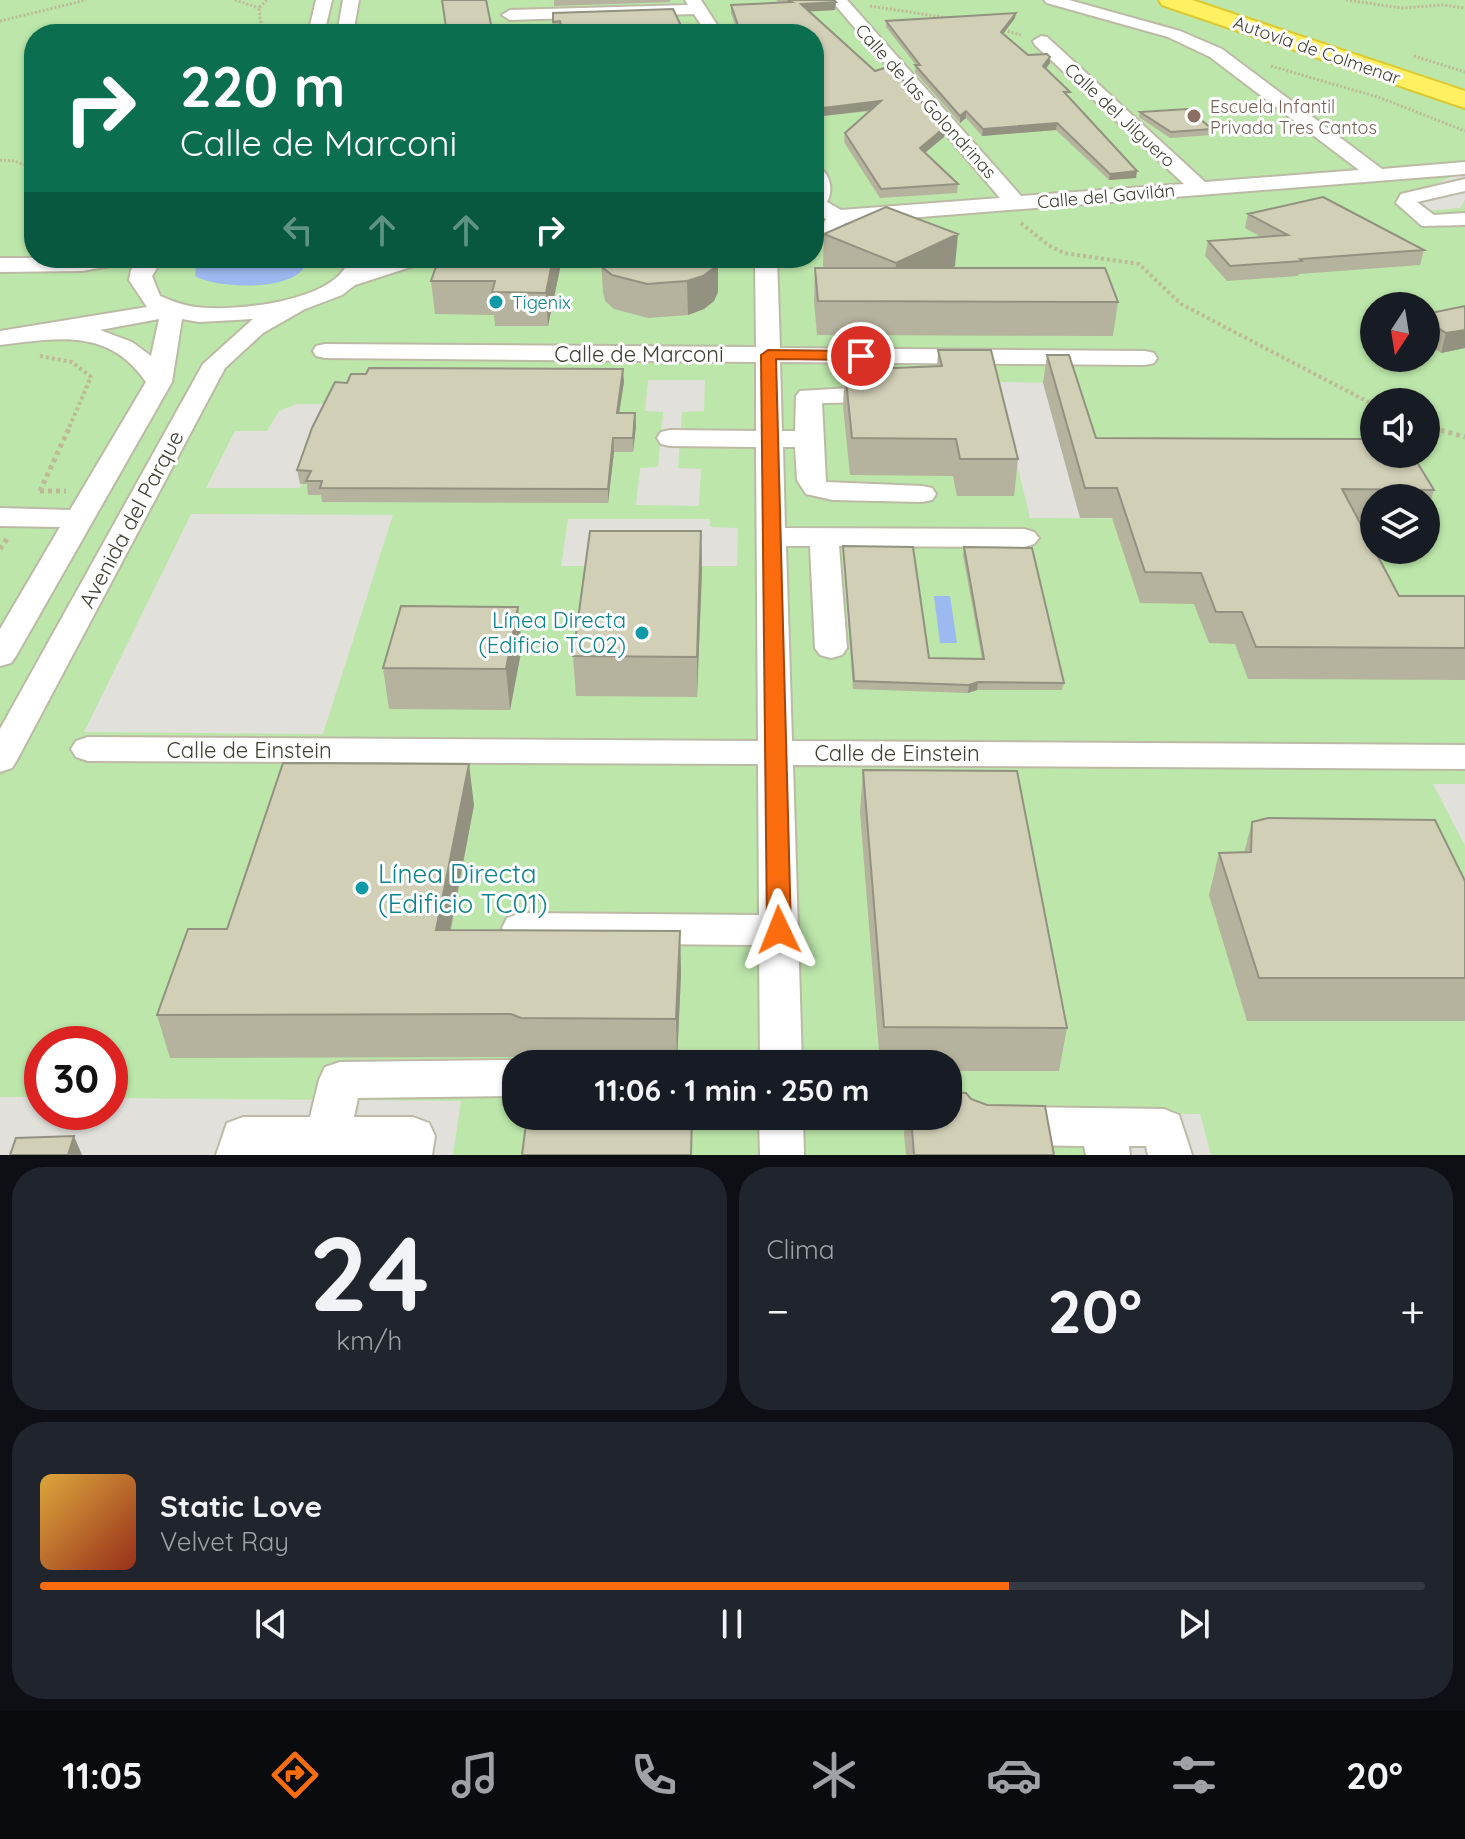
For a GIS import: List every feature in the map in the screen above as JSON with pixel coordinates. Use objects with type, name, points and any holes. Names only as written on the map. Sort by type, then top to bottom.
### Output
[{"type":"highway","name":"Autovía de Colmenar","points":[[1170,0],[1465,100]]},
{"type":"highway","name":"Autovía de Colmenar","points":[[1213,0],[1465,84]]},
{"type":"street","points":[[318,24],[324,0]]},
{"type":"street","points":[[347,24],[351,0]]},
{"type":"street","points":[[1052,0],[1174,34],[1216,53],[1375,173]]},
{"type":"street","name":"Calle de las Golondrinas","points":[[839,1],[1008,204]]},
{"type":"street","points":[[504,9],[696,4],[709,24]]},
{"type":"street","name":"Calle del Jilguero","points":[[1041,41],[1200,188]]},
{"type":"street","name":"Calle del Gavilán","points":[[837,217],[1465,168]]},
{"type":"street","points":[[1465,185],[1408,198],[1406,203],[1429,222],[1465,219]]},
{"type":"street","points":[[824,208],[837,217],[831,229],[824,231]]},
{"type":"street","points":[[0,265],[24,265]]},
{"type":"street","points":[[144,268],[140,278],[143,291],[156,302],[172,309],[203,315],[233,316],[295,306],[326,295],[349,280],[385,268]]},
{"type":"street","points":[[349,280],[358,268]]},
{"type":"street","points":[[766,268],[781,1050]]},
{"type":"street","name":"Avenida del Parque","points":[[0,760],[215,364],[255,328],[295,306]]},
{"type":"street","points":[[0,338],[62,330],[172,309]]},
{"type":"street","name":"Avenida del Parque","points":[[0,656],[159,382],[172,309]]},
{"type":"street","points":[[62,330],[107,336],[147,363],[159,382]]},
{"type":"street","name":"Calle de Marconi","points":[[325,351],[1145,358]]},
{"type":"street","points":[[888,394],[809,396],[811,480],[816,488],[833,492],[922,494]]},
{"type":"street","points":[[670,438],[808,439]]},
{"type":"street","points":[[11,517],[82,519]]},
{"type":"street","points":[[771,537],[1024,538]]},
{"type":"street","points":[[824,538],[831,648]]},
{"type":"street","name":"Calle de Einstein","points":[[88,749],[1465,757]]},
{"type":"street","points":[[521,928],[779,930]]},
{"type":"street","points":[[326,1146],[340,1080],[502,1078]]},
{"type":"street","points":[[981,1126],[1105,1141],[1164,1128],[1170,1155]]},
{"type":"street","points":[[781,1130],[782,1155]]},
{"type":"street","points":[[238,1155],[243,1136],[326,1146],[413,1136],[410,1155]]},
{"type":"path","points":[[0,21],[86,0]]},
{"type":"path","points":[[235,0],[259,8]]},
{"type":"path","points":[[259,8],[267,0]]},
{"type":"path","points":[[1346,0],[1402,8],[1443,5],[1465,8]]},
{"type":"path","points":[[839,1],[961,20]]},
{"type":"path","points":[[259,8],[261,24]]},
{"type":"path","points":[[999,29],[1041,41]]},
{"type":"path","points":[[1263,62],[1287,73],[1381,98],[1465,131]]},
{"type":"path","points":[[0,160],[24,165]]},
{"type":"path","points":[[1008,204],[1048,245],[1064,253],[1139,264],[1181,304],[1360,398]]},
{"type":"path","points":[[0,549],[11,517],[40,491],[53,455],[78,415],[91,377],[72,362],[34,355]]},
{"type":"path","points":[[1440,430],[1465,437]]},
{"type":"path","points":[[40,491],[98,491]]},
{"type":"green space","points":[[0,0],[1465,0],[1465,1155],[0,1155]]},
{"type":"shaded area","points":[[1465,171],[1465,200],[1460,208],[1423,211],[1416,204],[1417,192]]},
{"type":"shaded area","points":[[648,380],[705,380],[704,411],[682,412],[678,468],[701,469],[699,506],[636,505],[640,468],[658,467],[663,412],[645,411]]},
{"type":"shaded area","points":[[997,382],[1065,383],[1092,467],[1360,492],[1360,520],[1030,518]]},
{"type":"shaded area","points":[[297,404],[333,404],[300,488],[206,488],[235,431],[267,431],[279,411]]},
{"type":"shaded area","points":[[191,514],[393,515],[323,734],[84,732]]},
{"type":"shaded area","points":[[568,519],[710,519],[710,527],[738,528],[737,566],[561,566]]},
{"type":"shaded area","points":[[1433,784],[1465,784],[1465,846]]},
{"type":"shaded area","points":[[0,1097],[24,1097],[24,1130],[128,1130],[128,1098],[461,1101],[453,1155],[0,1155]]},
{"type":"shaded area","points":[[1086,1113],[1200,1114],[1211,1155],[1094,1155]]},
{"type":"water","points":[[196,268],[303,268],[288,279],[256,285],[220,284],[195,276]]},
{"type":"water","points":[[934,596],[950,596],[957,643],[940,643]]},
{"type":"building","points":[[442,0],[486,0],[491,24],[446,24]]},
{"type":"building","points":[[788,0],[836,2],[801,4],[823,24],[738,24],[731,5],[792,2]]},
{"type":"building","points":[[673,9],[680,24],[561,24],[560,21],[553,22],[553,13]]},
{"type":"building","points":[[1016,13],[1001,32],[1028,55],[1047,54],[1050,57],[1043,66],[1070,92],[1064,92],[1137,171],[1110,174],[1057,123],[983,129],[966,111],[960,116],[915,65],[920,65],[886,21]]},
{"type":"building","points":[[824,25],[875,71],[891,66],[944,128],[920,148],[958,184],[881,189],[845,133],[881,101],[824,108]]},
{"type":"building","points":[[1188,109],[1212,129],[1171,132],[1140,112]]},
{"type":"building","points":[[1323,197],[1424,250],[1230,266],[1208,241],[1288,235],[1248,214]]},
{"type":"building","points":[[886,207],[958,234],[896,263],[824,234]]},
{"type":"building","points":[[436,268],[551,268],[546,293],[492,292],[495,281],[431,281]]},
{"type":"building","points":[[603,268],[714,268],[703,276],[687,281],[647,284],[612,275]]},
{"type":"building","points":[[815,268],[1105,268],[1118,302],[818,301]]},
{"type":"building","points":[[1465,306],[1465,330],[1446,333],[1440,329],[1440,311]]},
{"type":"building","points":[[938,350],[991,350],[1018,459],[960,459],[956,439],[852,438],[845,370],[942,366]]},
{"type":"building","points":[[1047,355],[1069,355],[1096,438],[1360,439],[1360,468],[1421,468],[1430,484],[1360,484],[1360,489],[1342,489],[1360,523],[1360,564],[1382,564],[1399,596],[1465,596],[1465,648],[1256,647],[1242,612],[1216,612],[1201,573],[1145,572],[1117,488],[1085,488]]},
{"type":"building","points":[[369,368],[623,369],[617,413],[635,413],[633,438],[613,438],[608,489],[320,488],[322,481],[306,481],[311,471],[297,470],[312,428],[335,382],[347,383],[351,374],[366,374]]},
{"type":"building","name":"Línea Directa (Edificio TC02)","points":[[590,531],[701,531],[697,657],[573,656]]},
{"type":"building","points":[[843,546],[913,547],[929,658],[984,659],[964,547],[1032,548],[1064,683],[978,682],[969,685],[854,681]]},
{"type":"building","points":[[401,606],[518,607],[506,669],[383,668]]},
{"type":"building","name":"Línea Directa (Edificio TC01)","points":[[283,763],[469,764],[436,930],[680,931],[676,1019],[521,1018],[511,1014],[157,1015],[188,929],[227,929]]},
{"type":"building","points":[[863,770],[1017,771],[1067,1028],[884,1027]]},
{"type":"building","points":[[1268,818],[1435,820],[1465,881],[1465,978],[1259,978],[1219,853],[1251,852],[1252,822]]},
{"type":"building","points":[[962,1093],[987,1105],[1045,1106],[1054,1155],[914,1155],[912,1130],[962,1130]]},
{"type":"building","points":[[525,1130],[692,1130],[691,1155],[522,1155]]},
{"type":"building","points":[[74,1136],[68,1155],[10,1155],[16,1138]]},
{"type":"place","name":"Escuela Infantil Privada Tres Cantos","points":[[1194,116]]},
{"type":"place","name":"Tigenix","points":[[496,302]]},
{"type":"place","name":"Línea Directa (Edificio TC02)","points":[[642,633]]},
{"type":"place","name":"Línea Directa (Edificio TC01)","points":[[362,888]]},
{"type":"route","points":[[779,930],[768,355],[861,356]]}]
